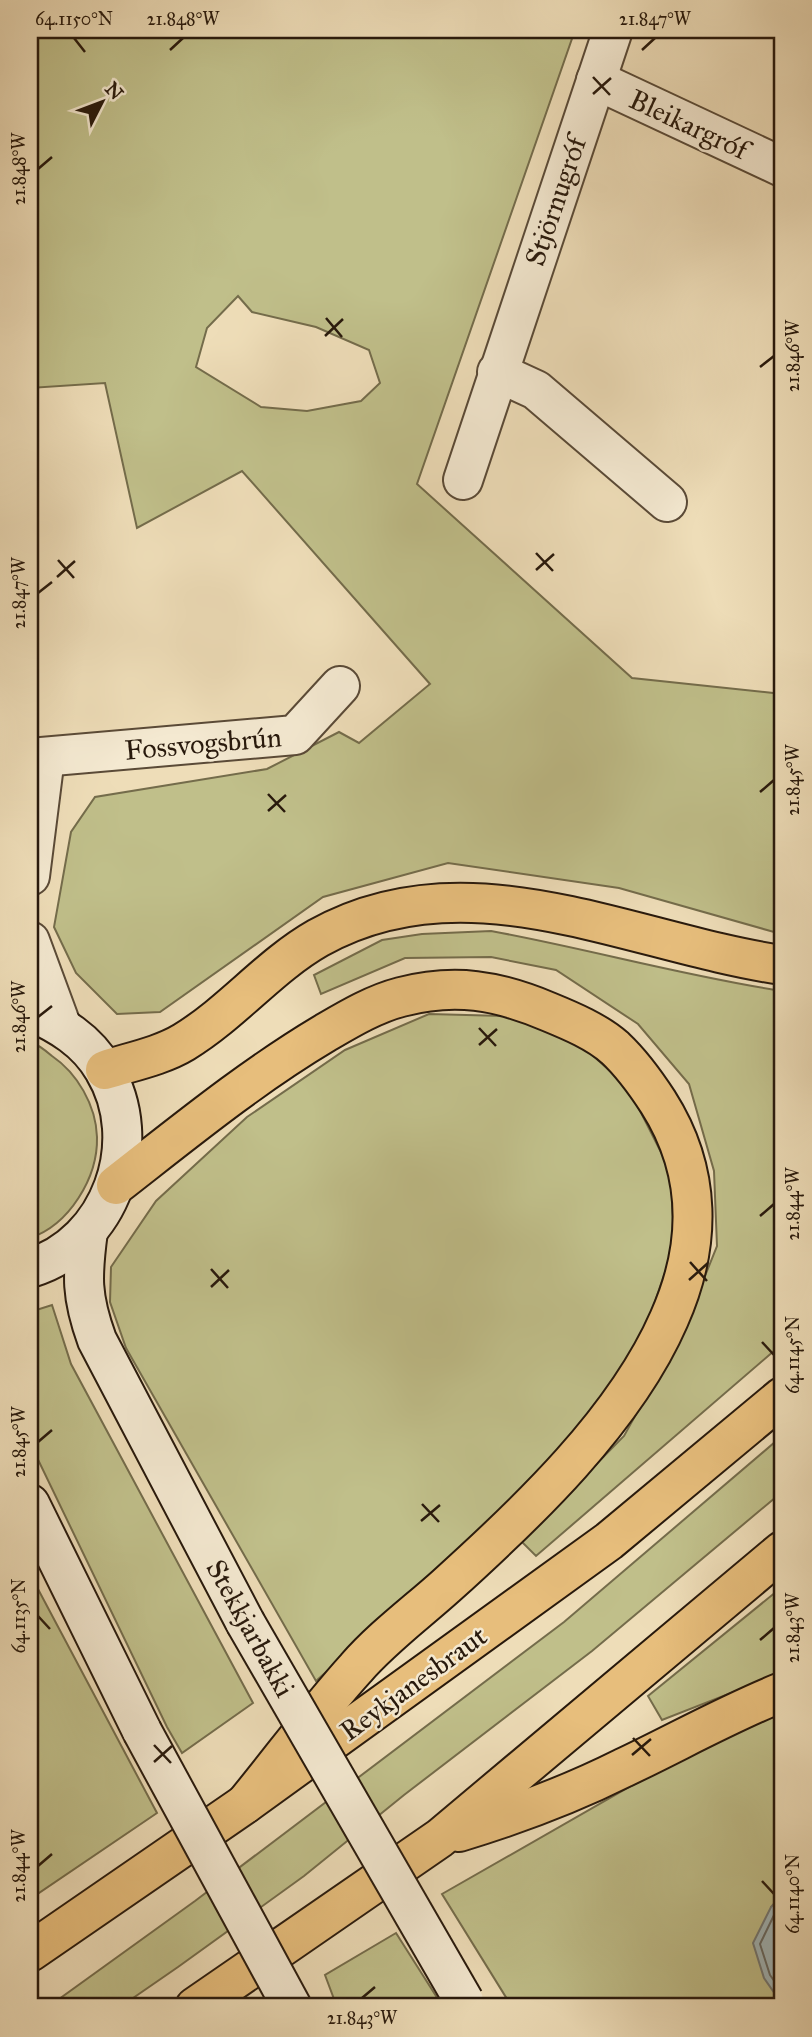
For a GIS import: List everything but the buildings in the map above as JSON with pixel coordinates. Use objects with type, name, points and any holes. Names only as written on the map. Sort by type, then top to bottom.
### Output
[{"type":"highway","points":[[105,1070],[182,1043],[209,1025],[288,959],[318,938],[383,913],[415,906],[453,901],[489,902],[538,909],[782,965]]},
{"type":"highway","points":[[116,1185],[252,1081],[353,1017],[396,998],[438,989],[485,990],[522,1000],[564,1018],[613,1047],[642,1077],[664,1111],[683,1151],[694,1198],[692,1245],[683,1282],[669,1319],[648,1361],[621,1400],[589,1442],[496,1541],[357,1666],[245,1804]]},
{"type":"highway","name":"Reykjanesbraut","points":[[30,1952],[245,1804],[609,1541],[782,1397]]},
{"type":"highway","points":[[195,2007],[440,1838],[782,1551]]},
{"type":"highway","points":[[440,1838],[505,1818],[622,1769],[743,1708],[782,1692]]},
{"type":"main road","name":"Stjörnugróf","points":[[463,480],[613,30]]},
{"type":"main road","name":"Bleikargróf","points":[[596,80],[782,167]]},
{"type":"main road","points":[[497,372],[536,390],[667,502]]},
{"type":"main road","name":"Fossvogsbrún","points":[[30,876],[37,758],[295,735],[340,687]]},
{"type":"main road","points":[[30,942],[46,1018],[85,1045],[105,1070],[119,1107],[123,1146],[116,1185],[104,1209],[88,1231],[65,1251],[30,1268]]},
{"type":"main road","name":"Stekkjarbakki","points":[[88,1231],[82,1275],[87,1312],[97,1340],[245,1622],[466,2004]]},
{"type":"main road","points":[[30,1504],[142,1731],[292,2007]]},
{"type":"shaded area","points":[[30,30],[575,30],[417,484],[632,678],[782,694],[782,932],[619,888],[448,863],[323,897],[160,1012],[117,1014],[76,973],[54,927],[71,832],[95,797],[267,769],[339,732],[359,743],[430,684],[242,471],[137,528],[105,383],[30,388]],"holes":[[[238,296],[252,312],[316,327],[369,350],[380,383],[361,401],[307,411],[261,407],[196,367],[207,328]]]},
{"type":"shaded area","points":[[491,931],[782,991],[782,1344],[536,1556],[521,1541],[624,1436],[685,1326],[717,1246],[714,1171],[689,1084],[638,1024],[556,970],[491,957],[405,958],[321,994],[314,975],[382,940],[422,934]]},
{"type":"shaded area","points":[[429,1014],[504,1016],[572,1037],[628,1087],[671,1172],[674,1246],[648,1322],[616,1381],[561,1448],[435,1575],[316,1681],[126,1348],[110,1302],[111,1267],[156,1201],[247,1117],[345,1050]]},
{"type":"shaded area","points":[[30,1042],[61,1063],[77,1081],[93,1113],[97,1137],[92,1168],[87,1184],[78,1198],[57,1222],[30,1238]]},
{"type":"shaded area","points":[[52,1305],[71,1364],[253,1703],[182,1753],[30,1443],[30,1312]]},
{"type":"shaded area","points":[[782,1436],[782,1492],[592,1651],[404,1795],[304,1876],[120,2007],[48,2007],[195,1901],[564,1622]]},
{"type":"shaded area","points":[[30,1574],[157,1813],[30,1899]]},
{"type":"shaded area","points":[[782,1587],[782,1673],[662,1720],[648,1696]]},
{"type":"shaded area","points":[[782,1710],[782,1895],[771,1907],[782,2007],[512,2007],[442,1894],[631,1786]]},
{"type":"shaded area","points":[[396,1933],[443,2007],[337,2007],[325,1975]]},
{"type":"water","points":[[782,1895],[782,2004],[764,1978],[753,1943],[771,1907]]}]
